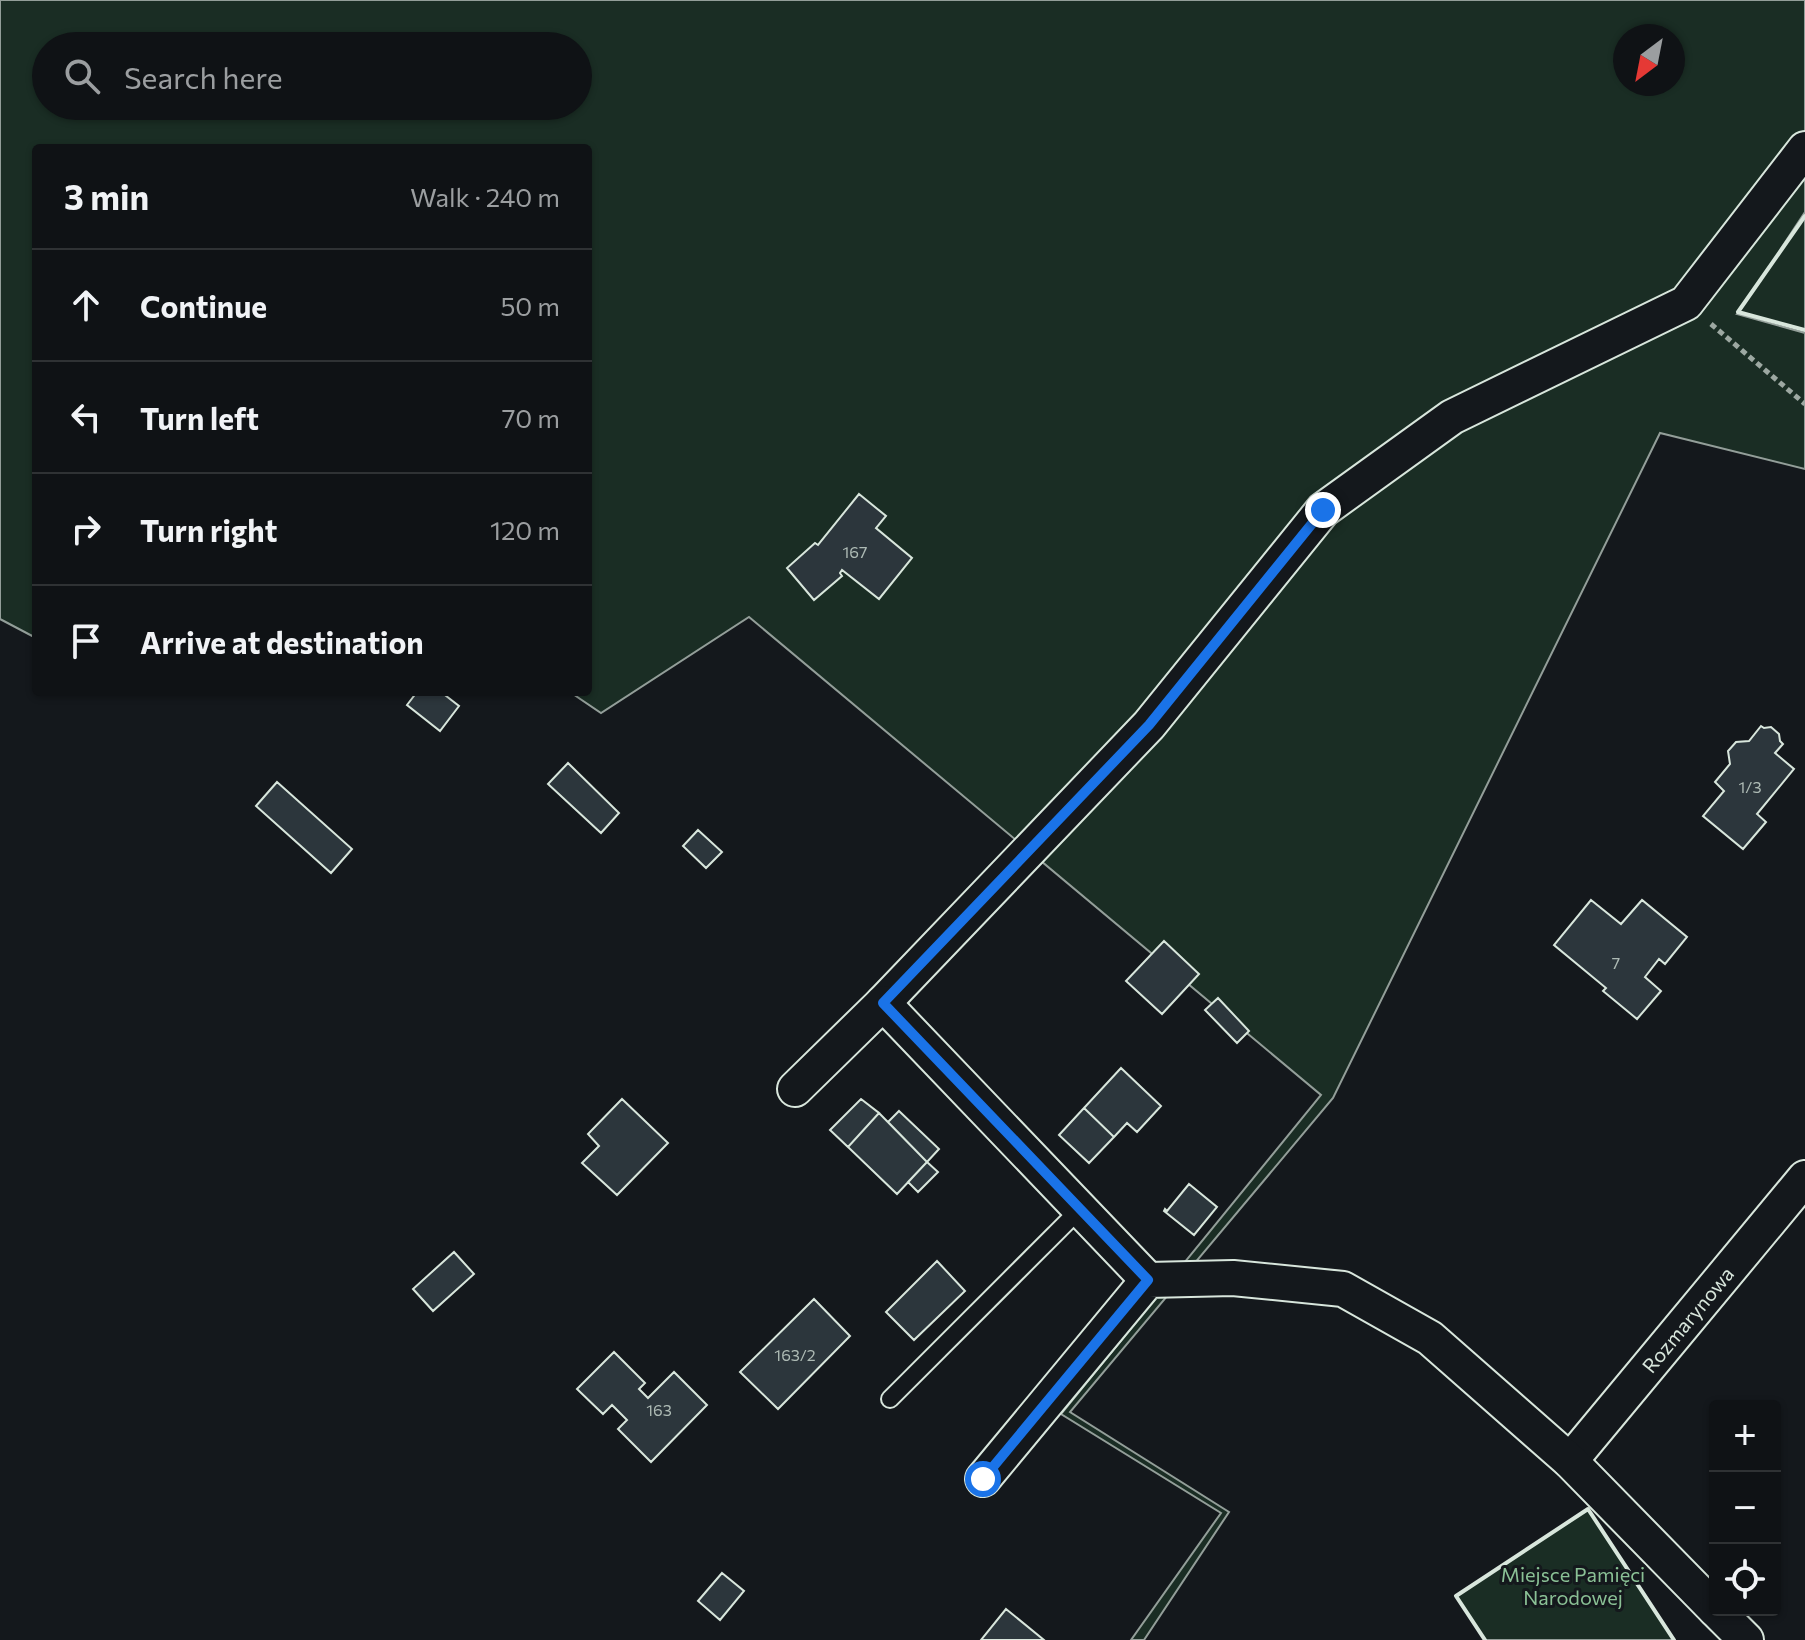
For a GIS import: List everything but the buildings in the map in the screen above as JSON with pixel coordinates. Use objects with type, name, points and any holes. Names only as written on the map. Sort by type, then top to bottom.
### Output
[{"type":"street","points":[[795,1089],[883,1003],[1149,725],[1323,510],[1452,417],[1686,303],[1805,149]]},
{"type":"street","points":[[883,1003],[1148,1280],[1233,1278],[1343,1289],[1430,1338],[1570,1461],[1709,1602]]},
{"type":"street","name":"Rozmarynowa","points":[[1570,1461],[1805,1178]]},
{"type":"street","points":[[983,1479],[1148,1280]]},
{"type":"street","points":[[1723,1616],[1746,1640]]},
{"type":"lane","points":[[890,1399],[1080,1209]]},
{"type":"path","points":[[1686,303],[1805,404]]},
{"type":"green space","points":[[0,0],[1805,0],[1805,212],[1780,250],[1805,216],[1805,330],[1739,312],[1737,314],[1805,333],[1805,469],[1660,433],[1333,1098],[1070,1412],[1229,1512],[1144,1640],[1131,1640],[1221,1513],[1061,1414],[1321,1095],[749,617],[601,713],[576,696],[592,696],[592,144],[32,144],[32,636],[0,619]]},
{"type":"green space","name":"Miejsce Pamięci Narodowej","points":[[1588,1509],[1674,1640],[1485,1640],[1456,1596]]},
{"type":"wall","points":[[1805,216],[1738,312],[1805,330]]},
{"type":"wall","points":[[1485,1640],[1456,1596],[1588,1509],[1674,1640]]},
{"type":"route","points":[[983,1479],[1148,1280],[883,1003],[1149,725],[1323,510]]}]
